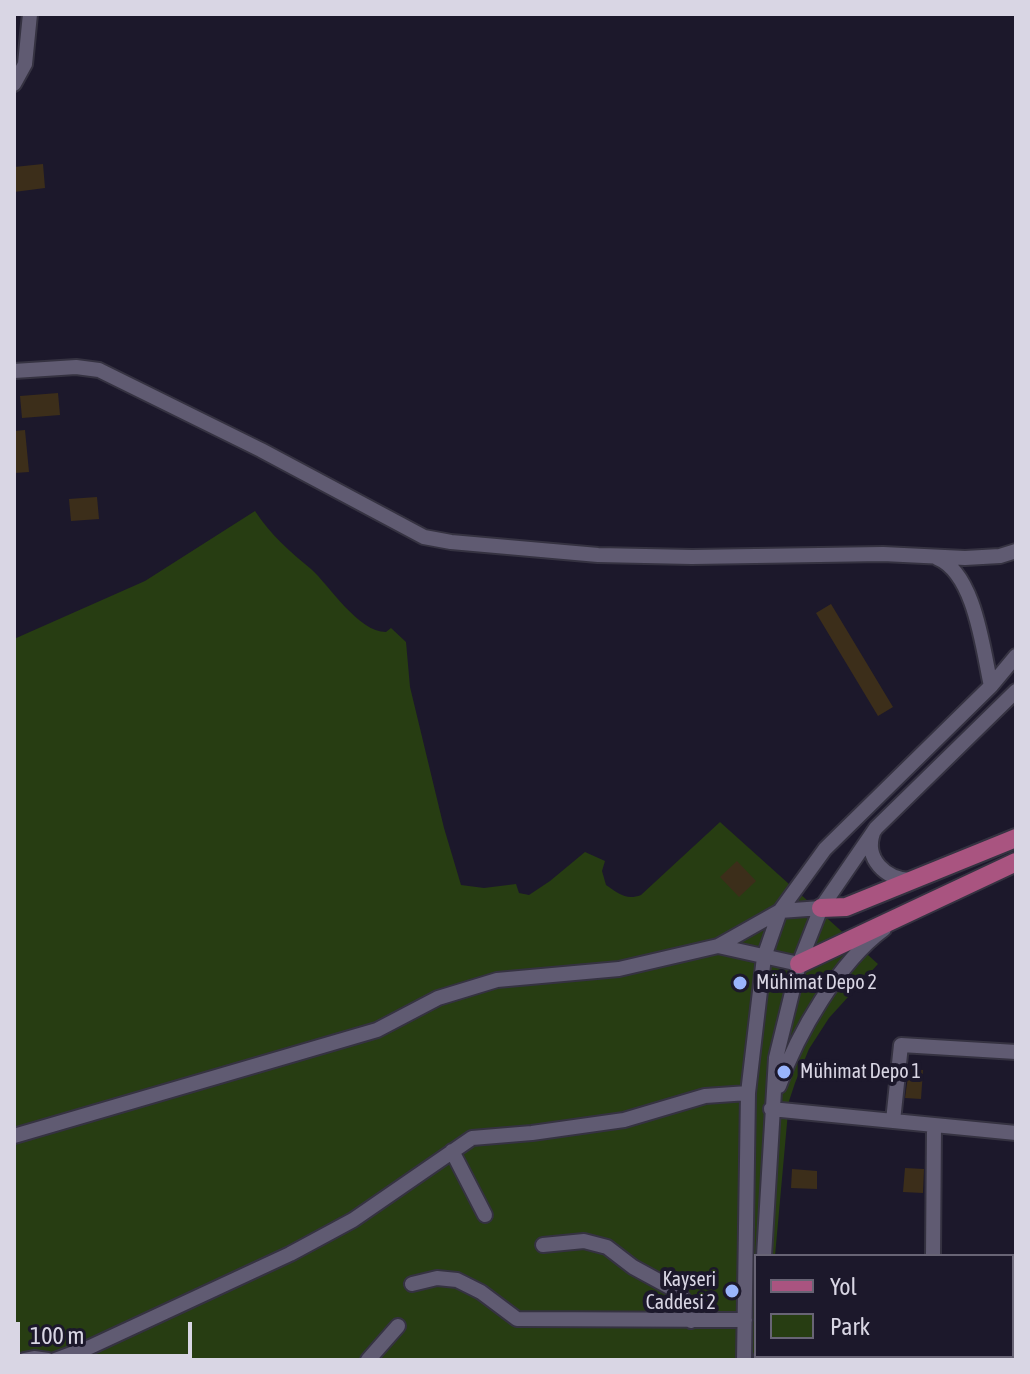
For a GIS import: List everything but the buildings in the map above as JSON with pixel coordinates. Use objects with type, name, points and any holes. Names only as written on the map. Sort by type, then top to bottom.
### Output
[{"type":"main road","points":[[821,908],[846,907],[1016,838]]},
{"type":"main road","points":[[799,964],[1016,862]]},
{"type":"street","points":[[14,84],[25,64],[30,14]]},
{"type":"street","points":[[14,371],[76,367],[99,370],[261,450],[424,537],[451,542],[598,555],[965,558],[1000,556],[1016,551]]},
{"type":"street","points":[[930,556],[944,561],[959,577],[978,624],[991,686]]},
{"type":"street","points":[[744,1360],[748,1093],[764,957],[780,911],[825,849],[991,686],[1016,656]]},
{"type":"street","points":[[764,1254],[776,1058],[799,964],[821,908],[876,828],[1016,691]]},
{"type":"street","points":[[876,828],[871,839],[872,851],[884,872],[907,881],[919,879]]},
{"type":"street","points":[[14,1136],[377,1030],[438,998],[497,980],[619,969],[718,946],[780,911],[821,908]]},
{"type":"street","points":[[771,1109],[784,1072],[811,1020],[838,978],[873,938],[912,909]]},
{"type":"street","points":[[718,946],[799,964]]},
{"type":"street","points":[[893,1121],[901,1045],[1016,1052]]},
{"type":"street","points":[[55,1360],[90,1347],[290,1254],[353,1220],[472,1138],[624,1120],[705,1096],[748,1093]]},
{"type":"street","points":[[771,1109],[1016,1133]]},
{"type":"street","points":[[933,1254],[934,1126]]},
{"type":"street","points":[[452,1151],[485,1215]]},
{"type":"street","points":[[543,1245],[584,1241],[607,1247],[633,1267],[677,1291],[689,1306],[691,1321]]},
{"type":"street","points":[[412,1284],[437,1278],[457,1280],[481,1292],[517,1319],[745,1320]]},
{"type":"street","points":[[368,1360],[398,1326]]},
{"type":"street","points":[[24,1360],[48,1360]]},
{"type":"green space","points":[[255,511],[274,535],[311,569],[355,617],[376,630],[386,632],[391,628],[406,642],[410,687],[461,885],[484,888],[516,884],[519,893],[529,895],[585,852],[605,861],[602,871],[606,885],[622,895],[636,897],[720,822],[878,964],[829,1018],[809,1049],[789,1101],[775,1254],[754,1254],[754,1358],[772,1360],[14,1360],[14,639],[145,581]]},
{"type":"waterway","points":[[1016,151],[1016,196]]},
{"type":"place","name":"Mühimat Depo 2","points":[[740,983]]},
{"type":"place","name":"Mühimat Depo 1","points":[[784,1072]]},
{"type":"place","name":"Kayseri Caddesi 2","points":[[732,1291]]}]
